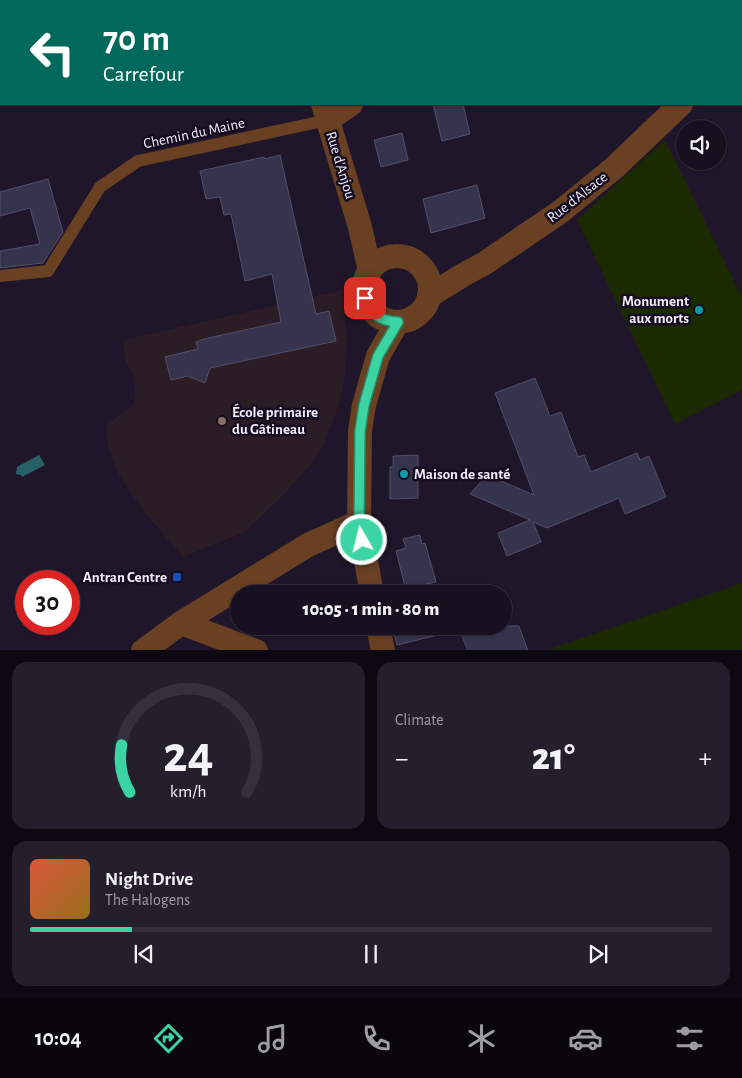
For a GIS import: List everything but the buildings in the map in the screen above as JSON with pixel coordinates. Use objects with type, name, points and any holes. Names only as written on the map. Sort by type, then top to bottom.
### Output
[{"type":"street","points":[[326,112],[348,105]]},
{"type":"street","name":"Rue d'Alsace","points":[[429,296],[485,263],[560,212],[614,168],[680,105]]},
{"type":"street","name":"Rue d'Anjou","points":[[326,112],[360,227],[370,270]]},
{"type":"street","points":[[360,227],[392,257]]},
{"type":"street","points":[[392,257],[403,257],[413,260],[421,266],[427,275],[430,285],[426,306],[418,315],[408,320],[389,322],[374,314],[368,306],[364,288],[365,279],[370,270],[383,259],[392,257]]},
{"type":"street","points":[[421,266],[463,275]]},
{"type":"street","points":[[374,314],[378,356]]},
{"type":"street","points":[[370,585],[359,522],[360,431],[364,405],[378,356],[398,322]]},
{"type":"street","points":[[143,650],[181,623],[308,545],[359,522]]},
{"type":"street","points":[[181,623],[256,650]]},
{"type":"street","points":[[380,635],[383,650]]},
{"type":"lane","name":"Chemin du Maine","points":[[0,276],[48,271],[100,187],[138,161],[326,112]]},
{"type":"shaded area","points":[[665,140],[676,162],[676,170],[680,170],[742,297],[742,390],[675,424],[577,220]]},
{"type":"shaded area","name":"École primaire du Gâtineau","points":[[343,290],[347,340],[344,382],[340,400],[323,446],[312,463],[286,492],[245,532],[183,557],[142,509],[124,483],[117,471],[108,447],[106,426],[134,404],[133,375],[125,359],[123,340]]},
{"type":"shaded area","points":[[39,455],[45,465],[22,477],[16,474],[17,467]]},
{"type":"shaded area","points":[[742,583],[742,650],[550,650],[550,649]]},
{"type":"place","name":"Monument aux morts","points":[[699,310]]},
{"type":"place","name":"École primaire du Gâtineau","points":[[222,421]]},
{"type":"place","name":"Maison de santé","points":[[404,474]]},
{"type":"place","name":"Antran Centre","points":[[177,577]]},
{"type":"route","points":[[362,540],[359,522],[359,459],[360,431],[364,405],[378,356],[398,322],[389,322],[374,314],[365,298]]}]
